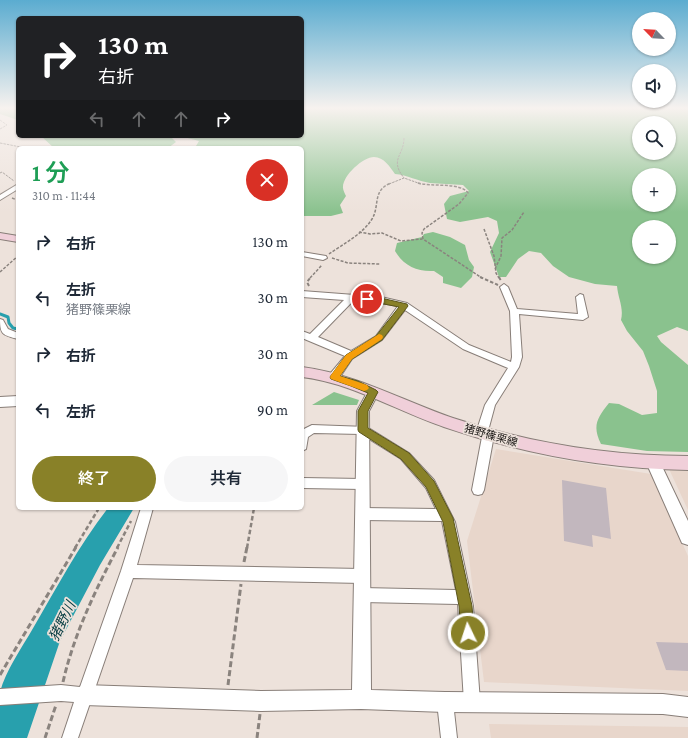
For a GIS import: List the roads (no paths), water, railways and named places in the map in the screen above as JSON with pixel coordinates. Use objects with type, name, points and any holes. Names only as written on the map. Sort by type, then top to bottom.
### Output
[{"type":"main road","points":[[0,236],[16,239]]},
{"type":"main road","name":"猪野篠栗線","points":[[304,372],[334,377],[355,383],[418,412],[485,434],[528,446],[563,452],[653,462],[688,463]]},
{"type":"street","points":[[2,196],[16,186]]},
{"type":"street","points":[[304,254],[323,258]]},
{"type":"street","points":[[478,490],[490,405],[514,366],[517,357],[514,311],[504,287]]},
{"type":"street","points":[[304,292],[381,300],[404,306],[466,347],[514,366]]},
{"type":"street","points":[[312,338],[352,297]]},
{"type":"street","points":[[514,311],[583,317],[580,297]]},
{"type":"street","points":[[334,377],[352,355],[379,338],[404,306]]},
{"type":"street","points":[[0,322],[5,331],[16,335]]},
{"type":"street","points":[[304,335],[352,355]]},
{"type":"street","points":[[362,699],[363,411],[373,392]]},
{"type":"street","points":[[0,402],[16,401]]},
{"type":"street","points":[[304,434],[312,429],[363,430],[405,456],[430,484],[449,522],[464,597],[472,702]]},
{"type":"street","points":[[653,462],[688,538]]},
{"type":"street","points":[[304,483],[362,484]]},
{"type":"street","points":[[70,738],[128,571],[146,510]]},
{"type":"street","points":[[362,514],[445,514]]},
{"type":"street","points":[[128,571],[362,576]]},
{"type":"street","points":[[362,595],[464,597]]},
{"type":"street","points":[[0,697],[60,693],[261,701],[362,699],[445,702],[663,704],[688,707]]},
{"type":"street","points":[[445,702],[449,738]]},
{"type":"water","name":"猪野川","points":[[106,510],[133,510],[100,565],[60,641],[27,738],[0,738],[0,692],[6,676],[68,568],[97,522]]},
{"type":"waterway","points":[[0,314],[8,317],[9,323],[13,328],[16,329]]}]
